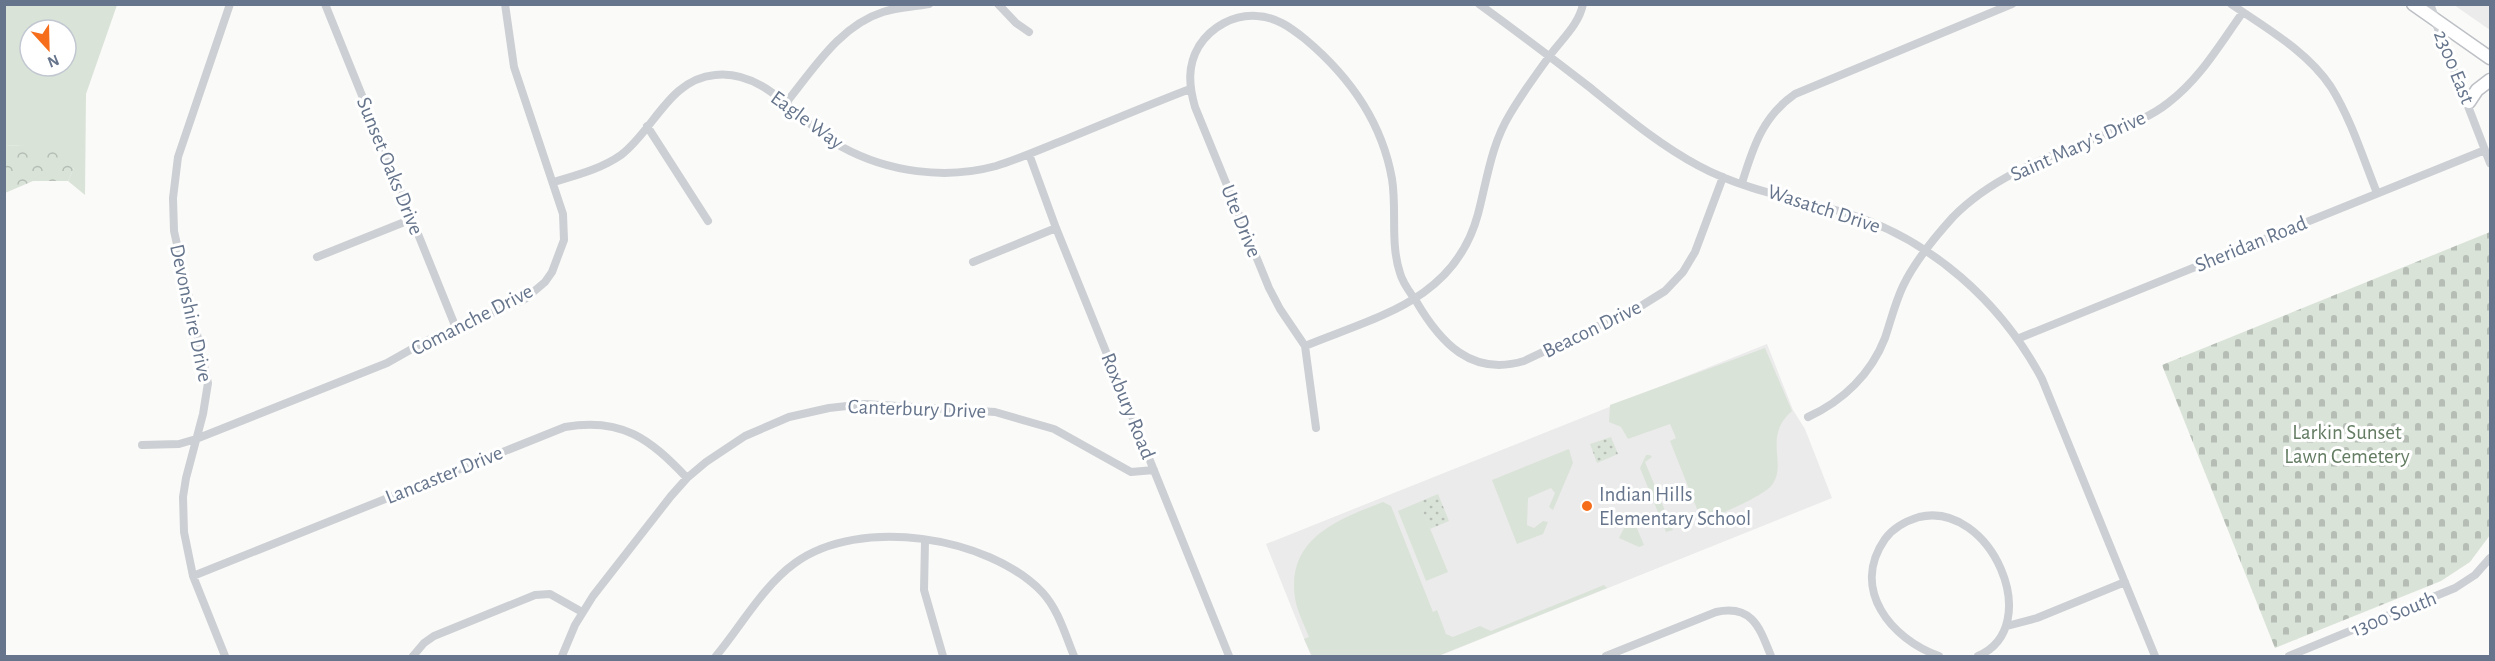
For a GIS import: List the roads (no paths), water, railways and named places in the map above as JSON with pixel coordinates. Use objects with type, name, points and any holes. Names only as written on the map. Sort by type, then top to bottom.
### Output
[{"type":"main road","points":[[2414,4],[2490,58]]},
{"type":"main road","points":[[2469,102],[2477,90],[2490,80]]},
{"type":"street","name":"Devonshire Drive","points":[[225,657],[193,576],[186,548],[183,497],[208,383],[174,231],[173,185],[177,158],[230,4]]},
{"type":"street","name":"Sunset Oaks Drive","points":[[325,4],[456,328]]},
{"type":"street","name":"Comanche Drive","points":[[142,446],[179,444],[196,439],[387,363],[426,341],[525,299],[545,282],[562,249],[565,231],[563,214],[514,67],[505,4]]},
{"type":"street","points":[[785,104],[832,47],[861,22],[893,9],[929,4]]},
{"type":"street","points":[[998,4],[1016,23],[1029,32]]},
{"type":"street","name":"Wasatch Drive","points":[[1479,4],[1550,56],[1658,141],[1698,166],[1723,177],[1860,218],[1891,231],[1925,250],[1966,281],[1993,308],[2037,370],[2052,400],[2155,657]]},
{"type":"street","points":[[1316,428],[1305,346],[1415,300],[1446,276],[1461,256],[1476,224],[1500,134],[1511,112],[1573,26],[1583,4]]},
{"type":"street","points":[[1742,183],[1763,126],[1777,108],[1795,94],[2012,4]]},
{"type":"street","points":[[2231,4],[2303,56],[2330,86],[2343,110],[2377,193]]},
{"type":"street","name":"2300 East","points":[[2429,4],[2469,102],[2490,163]]},
{"type":"street","name":"Saint Mary's Drive","points":[[1809,417],[1842,397],[1870,366],[1881,346],[1903,286],[1925,250],[1954,216],[2002,179],[2028,165],[2133,123],[2167,104],[2197,76],[2243,12]]},
{"type":"street","name":"Beacon Drive","points":[[1190,89],[1191,66],[1199,46],[1214,29],[1234,18],[1252,15],[1274,19],[1287,26],[1319,51],[1354,90],[1365,106],[1382,142],[1394,193],[1395,247],[1398,267],[1404,283],[1430,325],[1464,356],[1489,364],[1506,365],[1524,361],[1641,306],[1671,285],[1683,272],[1695,252],[1723,177]]},
{"type":"street","name":"Eagle Way","points":[[554,182],[609,162],[627,149],[670,98],[686,85],[704,76],[736,76],[748,79],[785,104],[815,130],[842,147],[871,160],[920,172],[958,173],[994,166],[1190,89]]},
{"type":"street","name":"Ute Drive","points":[[1190,89],[1269,288],[1305,346]]},
{"type":"street","points":[[647,126],[708,221]]},
{"type":"street","name":"Sheridan Road","points":[[2017,339],[2485,150]]},
{"type":"street","name":"Roxbury Road","points":[[1029,154],[1056,228],[1229,657]]},
{"type":"street","points":[[317,257],[412,219]]},
{"type":"street","points":[[973,262],[1056,228]]},
{"type":"street","name":"Canterbury Drive","points":[[562,657],[582,612],[687,478],[725,448],[767,425],[810,411],[865,404],[975,410],[1014,416],[1054,429],[1131,472],[1154,470]]},
{"type":"street","name":"Lancaster Drive","points":[[193,576],[565,427],[604,424],[627,430],[655,446],[687,478]]},
{"type":"street","points":[[1940,657],[1900,634],[1880,609],[1873,590],[1873,569],[1886,537],[1904,523],[1926,516],[1949,517],[1960,521],[1978,535],[1993,553],[2002,573],[2008,602],[2007,626],[1995,646],[1978,657]]},
{"type":"street","points":[[716,657],[771,586],[805,557],[831,546],[863,538],[892,537],[973,549],[1033,584],[1055,610],[1074,657]]},
{"type":"street","points":[[925,541],[924,590],[943,657]]},
{"type":"street","name":"1300 South","points":[[2289,657],[2455,588],[2475,575],[2490,558]]},
{"type":"street","points":[[2007,626],[2037,618],[2125,582]]},
{"type":"street","points":[[413,657],[424,643],[434,636],[535,595],[550,594],[582,612]]},
{"type":"street","points":[[1606,657],[1716,612],[1728,610],[1740,612],[1750,617],[1758,625],[1771,657]]},
{"type":"place","name":"Indian Hills Elementary School","points":[[1587,506]]},
{"type":"park label","name":"Larkin Sunset Lawn Cemetery","points":[[2347,444]]}]
